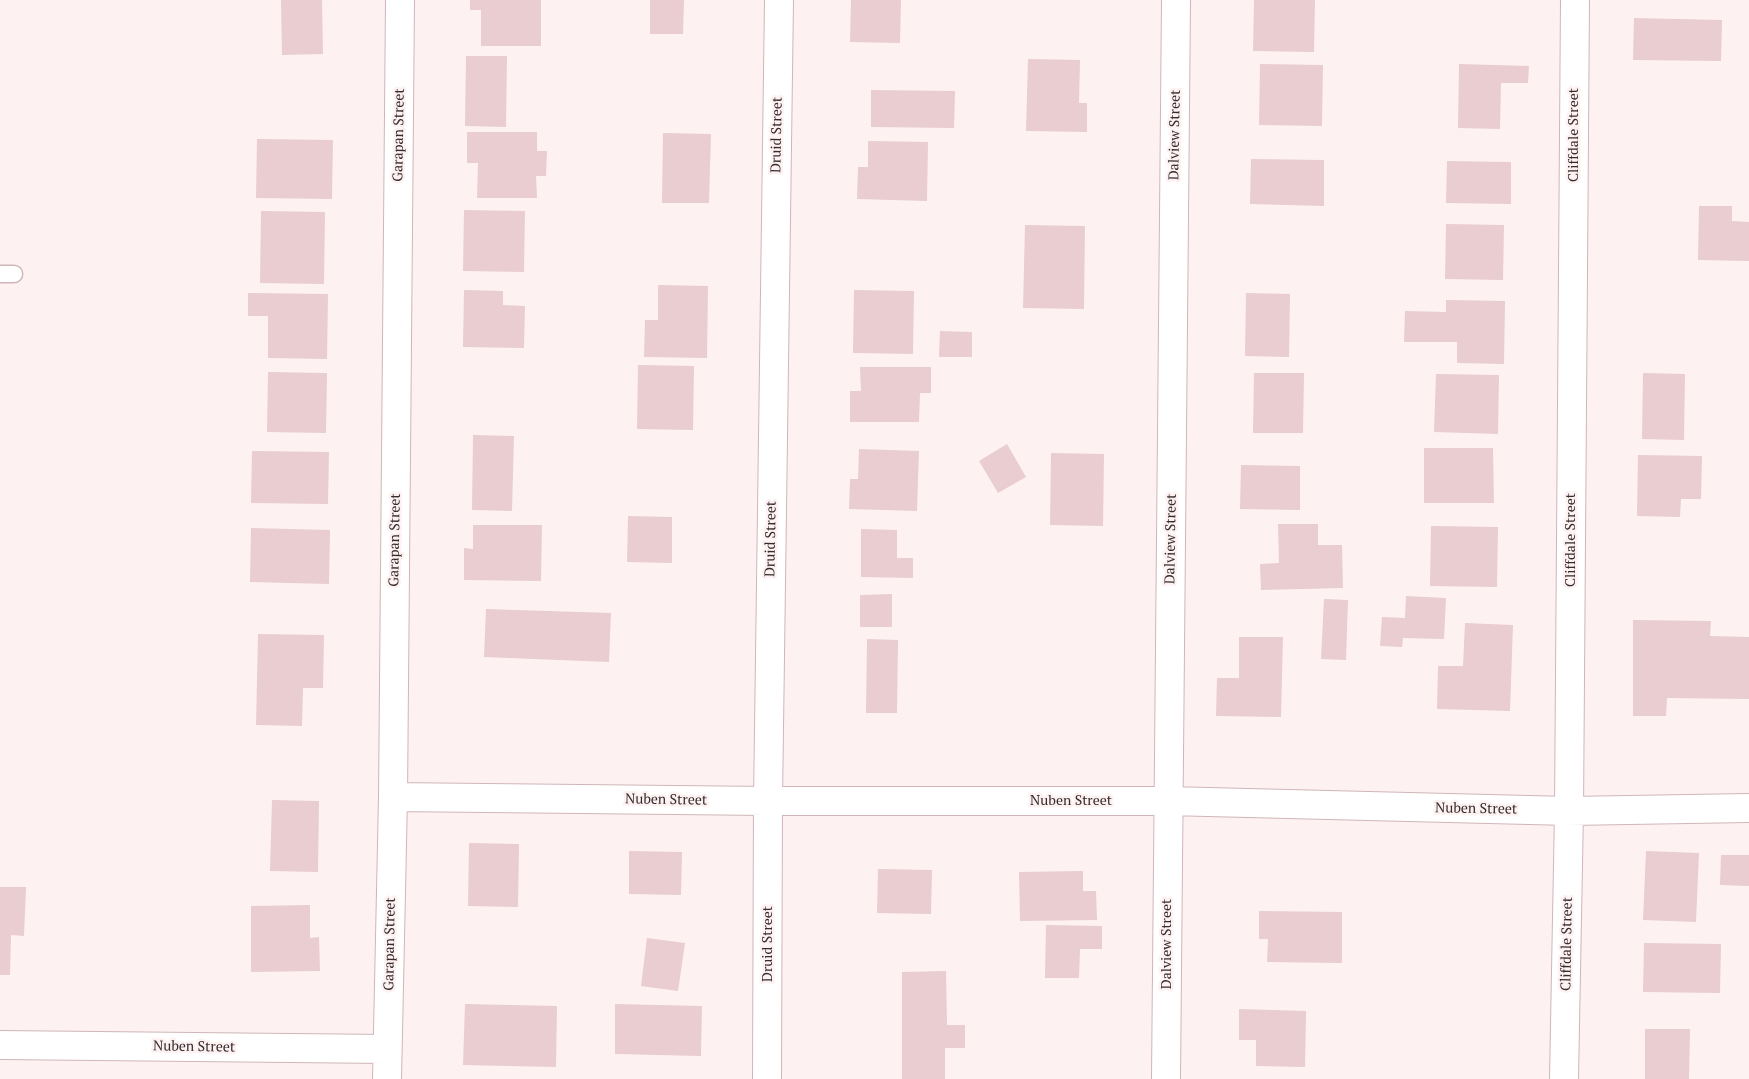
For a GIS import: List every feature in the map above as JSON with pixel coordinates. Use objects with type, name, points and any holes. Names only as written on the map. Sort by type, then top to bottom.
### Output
[{"type":"street","name":"Garapan Street","points":[[387,1079],[393,797],[400,0]]},
{"type":"street","name":"Druid Street","points":[[767,1079],[768,801],[779,0]]},
{"type":"street","name":"Dalview Street","points":[[1166,1079],[1176,0]]},
{"type":"street","name":"Cliffdale Street","points":[[1564,1079],[1569,811],[1575,0]]},
{"type":"street","name":"Nuben Street","points":[[393,797],[768,801],[1168,801],[1569,811],[1749,808]]},
{"type":"street","name":"Nuben Street","points":[[0,1045],[387,1049]]},
{"type":"building","points":[[281,0],[322,0],[323,54],[282,55]]},
{"type":"building","points":[[470,0],[541,0],[541,46],[481,46],[481,10],[470,10]]},
{"type":"building","points":[[650,0],[684,0],[683,34],[650,34]]},
{"type":"building","points":[[851,0],[901,0],[900,43],[850,42]]},
{"type":"building","points":[[1254,0],[1315,0],[1314,52],[1253,51]]},
{"type":"building","points":[[1634,18],[1722,20],[1721,61],[1633,60]]},
{"type":"building","points":[[466,56],[507,56],[506,127],[465,126]]},
{"type":"building","points":[[1028,59],[1080,60],[1079,103],[1087,103],[1087,132],[1026,131]]},
{"type":"building","points":[[1260,64],[1323,65],[1322,126],[1259,125]]},
{"type":"building","points":[[1459,64],[1529,66],[1528,83],[1501,83],[1500,129],[1458,128]]},
{"type":"building","points":[[871,90],[955,91],[954,128],[871,127]]},
{"type":"building","points":[[467,132],[537,132],[537,151],[547,151],[546,176],[536,176],[537,198],[477,198],[478,163],[467,163]]},
{"type":"building","points":[[663,133],[711,134],[709,203],[662,203]]},
{"type":"building","points":[[257,139],[333,140],[332,199],[256,198]]},
{"type":"building","points":[[868,141],[928,142],[927,201],[857,199],[858,167],[868,167]]},
{"type":"building","points":[[1251,159],[1324,160],[1324,206],[1250,204]]},
{"type":"building","points":[[1447,161],[1511,162],[1511,204],[1446,203]]},
{"type":"building","points":[[1699,206],[1732,206],[1732,221],[1749,222],[1749,261],[1698,260]]},
{"type":"building","points":[[464,210],[525,211],[524,272],[463,271]]},
{"type":"building","points":[[261,211],[325,212],[324,284],[260,283]]},
{"type":"building","points":[[1446,224],[1504,225],[1503,280],[1445,279]]},
{"type":"building","points":[[1025,225],[1085,226],[1084,309],[1023,308]]},
{"type":"building","points":[[658,285],[708,286],[707,358],[644,357],[645,320],[658,320]]},
{"type":"building","points":[[464,290],[503,291],[503,305],[525,306],[524,348],[463,347]]},
{"type":"building","points":[[854,290],[914,291],[913,354],[853,353]]},
{"type":"building","points":[[248,293],[328,294],[327,359],[268,358],[268,316],[248,316]]},
{"type":"building","points":[[1246,293],[1290,294],[1289,357],[1245,356]]},
{"type":"building","points":[[1446,300],[1505,301],[1504,364],[1457,363],[1457,342],[1404,342],[1405,311],[1446,312]]},
{"type":"building","points":[[940,331],[972,332],[972,357],[939,357]]},
{"type":"building","points":[[638,365],[694,366],[693,430],[637,429]]},
{"type":"building","points":[[860,367],[931,367],[931,393],[920,393],[919,422],[850,422],[850,391],[861,391]]},
{"type":"building","points":[[268,372],[327,373],[326,433],[267,432]]},
{"type":"building","points":[[1254,373],[1304,373],[1303,433],[1253,433]]},
{"type":"building","points":[[1643,373],[1685,374],[1684,440],[1642,439]]},
{"type":"building","points":[[1436,374],[1499,375],[1498,434],[1434,432]]},
{"type":"building","points":[[473,435],[514,436],[512,511],[472,510]]},
{"type":"building","points":[[1007,444],[1026,477],[998,493],[979,461]]},
{"type":"building","points":[[1424,448],[1493,448],[1494,503],[1424,503]]},
{"type":"building","points":[[859,449],[919,451],[917,511],[849,509],[850,479],[858,479]]},
{"type":"building","points":[[252,451],[329,452],[328,504],[251,503]]},
{"type":"building","points":[[1051,453],[1104,454],[1103,526],[1050,525]]},
{"type":"building","points":[[1638,455],[1702,456],[1701,499],[1681,499],[1680,517],[1637,516]]},
{"type":"building","points":[[1241,465],[1300,466],[1300,510],[1240,509]]},
{"type":"building","points":[[628,516],[672,517],[672,563],[627,562]]},
{"type":"building","points":[[1278,524],[1318,524],[1318,545],[1342,545],[1343,588],[1261,590],[1260,564],[1279,563]]},
{"type":"building","points":[[473,525],[542,525],[541,581],[464,580],[464,548],[473,549]]},
{"type":"building","points":[[1431,526],[1498,527],[1497,587],[1430,586]]},
{"type":"building","points":[[251,528],[330,530],[329,584],[250,582]]},
{"type":"building","points":[[861,529],[897,530],[897,558],[913,558],[913,578],[861,577]]},
{"type":"building","points":[[892,594],[892,627],[860,627],[860,595]]},
{"type":"building","points":[[1406,596],[1446,598],[1444,639],[1403,638],[1402,647],[1380,646],[1382,617],[1405,618]]},
{"type":"building","points":[[1324,599],[1348,600],[1346,660],[1321,659]]},
{"type":"building","points":[[486,609],[611,613],[609,662],[484,657]]},
{"type":"building","points":[[1633,620],[1711,621],[1710,636],[1749,637],[1749,699],[1667,698],[1666,716],[1633,716]]},
{"type":"building","points":[[1465,623],[1513,625],[1510,711],[1437,709],[1438,666],[1463,666]]},
{"type":"building","points":[[258,634],[324,635],[323,688],[303,688],[302,726],[256,725]]},
{"type":"building","points":[[1239,637],[1283,637],[1281,717],[1216,716],[1217,678],[1239,678]]},
{"type":"building","points":[[867,639],[898,640],[897,713],[866,713]]},
{"type":"building","points":[[272,800],[319,801],[318,872],[270,871]]},
{"type":"building","points":[[469,843],[519,844],[518,907],[468,906]]},
{"type":"building","points":[[629,851],[682,852],[681,895],[629,894]]},
{"type":"building","points":[[1646,851],[1699,853],[1696,922],[1643,920]]},
{"type":"building","points":[[1721,855],[1749,855],[1749,886],[1720,885]]},
{"type":"building","points":[[878,869],[932,870],[931,914],[877,913]]},
{"type":"building","points":[[1083,871],[1083,891],[1096,891],[1097,920],[1020,921],[1019,872]]},
{"type":"building","points":[[0,887],[26,887],[24,936],[11,935],[10,975],[0,975]]},
{"type":"building","points":[[310,905],[310,938],[319,937],[320,971],[251,972],[251,906]]},
{"type":"building","points":[[1259,911],[1342,912],[1342,963],[1267,962],[1268,939],[1259,939]]},
{"type":"building","points":[[1046,925],[1102,926],[1102,949],[1080,949],[1079,978],[1045,978]]},
{"type":"building","points":[[647,938],[685,943],[678,991],[641,986]]},
{"type":"building","points":[[1644,943],[1721,944],[1720,993],[1643,992]]},
{"type":"building","points":[[946,971],[947,1025],[965,1025],[965,1048],[945,1048],[945,1079],[902,1079],[902,972]]},
{"type":"building","points":[[465,1004],[557,1006],[556,1067],[463,1065]]},
{"type":"building","points":[[615,1004],[702,1006],[701,1056],[615,1054]]},
{"type":"building","points":[[1239,1009],[1306,1011],[1305,1067],[1256,1066],[1256,1040],[1239,1040]]},
{"type":"building","points":[[1645,1029],[1690,1029],[1689,1079],[1645,1079]]}]
